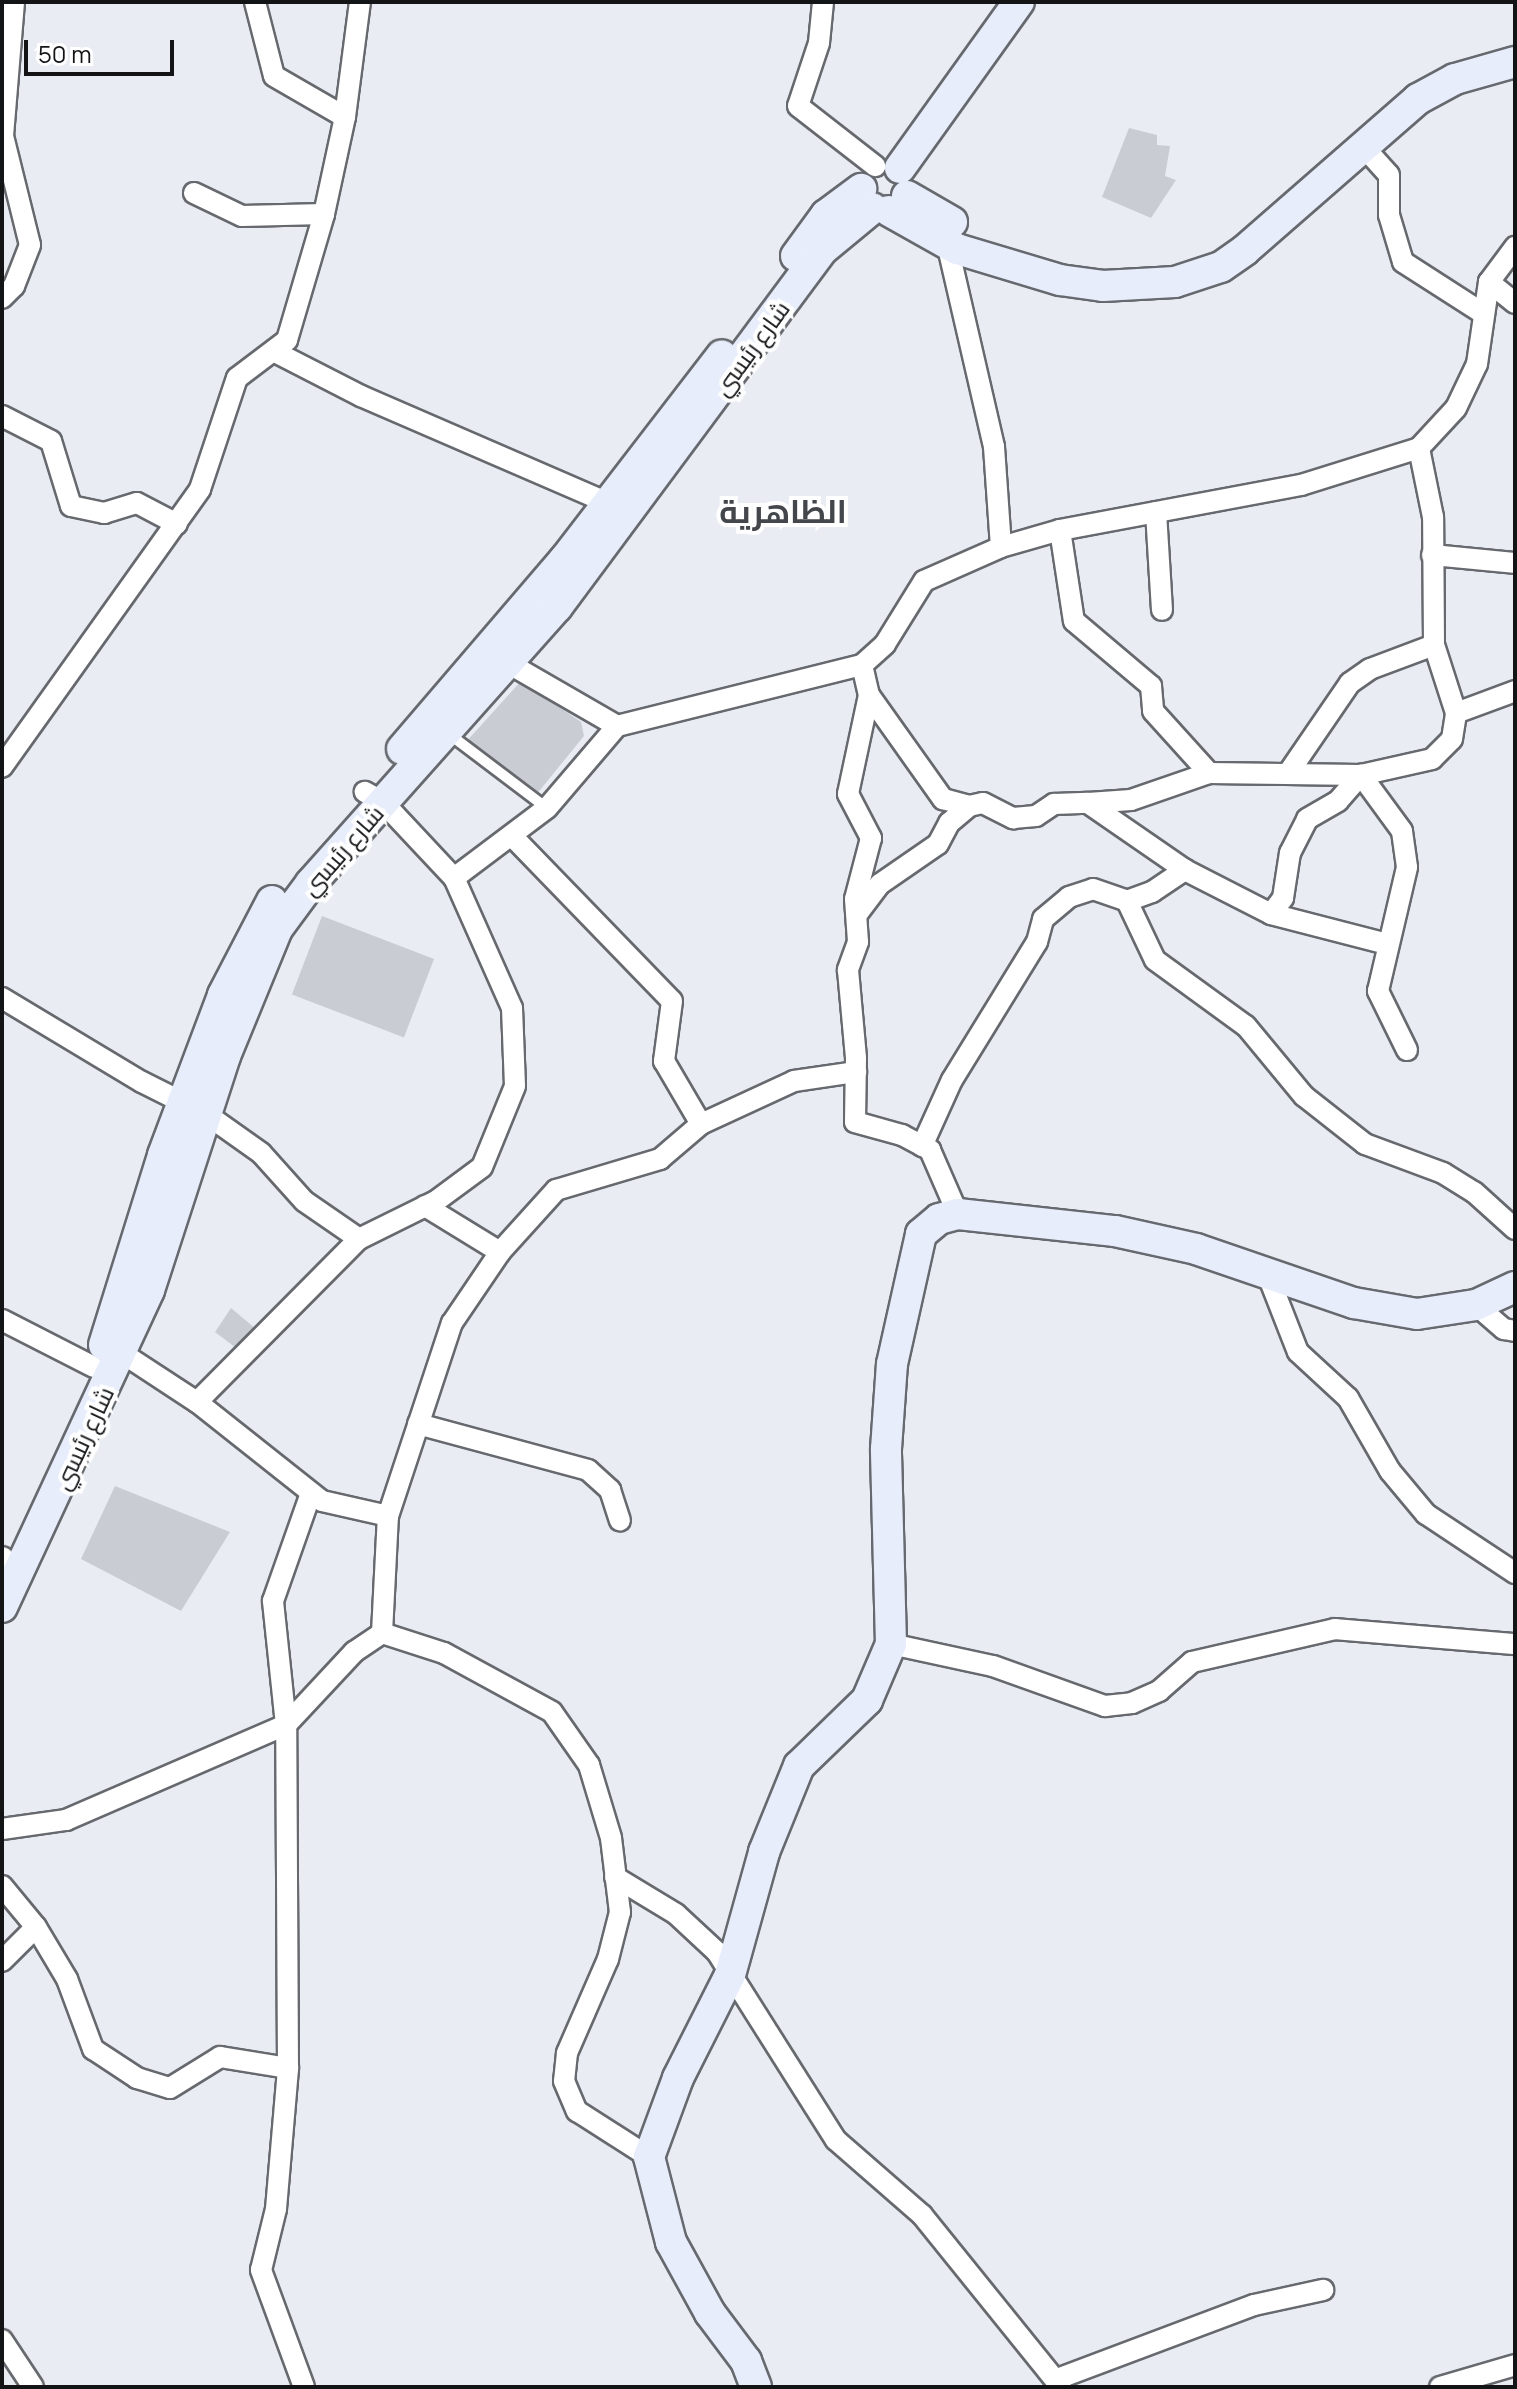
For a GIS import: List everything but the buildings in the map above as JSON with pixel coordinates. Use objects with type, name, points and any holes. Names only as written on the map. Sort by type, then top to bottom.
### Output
[{"type":"main road","name":"شارع رئيسي","points":[[2,1607],[149,1290],[195,1108],[244,947],[296,869],[445,731],[508,663],[826,215],[884,190],[1019,2]]},
{"type":"main road","points":[[884,190],[998,245],[1042,258],[1118,268],[1185,261],[1243,232],[1406,90],[1469,56],[1515,47]]},
{"type":"main road","points":[[884,190],[947,243],[1060,280],[1103,286],[1175,282],[1221,267],[1245,250],[1418,99],[1455,79],[1515,62]]},
{"type":"main road","name":"شارع رئيسي","points":[[374,797],[613,515]]},
{"type":"main road","name":"شارع رئيسي","points":[[3,1559],[115,1321],[195,1108]]},
{"type":"main road","points":[[756,2387],[746,2361],[710,2313],[671,2242],[649,2157],[678,2078],[730,1975],[764,1852],[799,1766],[867,1700],[891,1644],[886,1449],[892,1364],[921,1234],[939,1219],[958,1214],[1115,1231],[1196,1249],[1269,1278],[1354,1303],[1417,1314],[1476,1305],[1515,1287]]},
{"type":"street","points":[[2,298],[14,286],[30,245],[3,136],[14,2]]},
{"type":"street","points":[[255,2],[274,76],[345,117]]},
{"type":"street","points":[[2,767],[200,489],[237,378],[287,340],[324,214],[345,117],[360,2]]},
{"type":"street","points":[[823,2],[819,43],[798,106],[884,190]]},
{"type":"street","points":[[1362,145],[1389,175],[1389,215],[1403,262],[1484,314]]},
{"type":"street","points":[[194,193],[242,216],[324,214]]},
{"type":"street","points":[[947,243],[994,447],[1001,547]]},
{"type":"street","points":[[454,878],[513,837],[547,808],[617,726],[862,665],[885,644],[924,581],[1001,547],[1060,530],[1301,485],[1419,448],[1456,408],[1477,364],[1489,282],[1515,247]]},
{"type":"street","points":[[1489,282],[1515,303]]},
{"type":"street","points":[[275,352],[613,515]]},
{"type":"street","points":[[2,416],[51,441],[71,506],[104,513],[137,503],[177,524]]},
{"type":"street","points":[[862,665],[869,695],[943,799],[969,806],[983,803],[1013,818],[1036,816],[1054,804],[1131,800],[1209,773],[1361,775],[1432,759],[1452,739],[1456,713],[1434,645],[1433,517],[1419,448]]},
{"type":"street","points":[[1156,512],[1162,610]]},
{"type":"street","points":[[1060,530],[1074,621],[1151,686],[1153,711],[1209,773]]},
{"type":"street","points":[[1432,555],[1515,563]]},
{"type":"street","points":[[1289,772],[1350,683],[1434,645]]},
{"type":"street","points":[[508,663],[617,726]]},
{"type":"street","points":[[1456,713],[1515,691]]},
{"type":"street","points":[[869,695],[848,794],[871,838],[855,899],[858,942],[848,970],[856,1072],[855,1122],[922,1146],[946,1179],[958,1214]]},
{"type":"street","points":[[1271,914],[1283,898],[1290,853],[1307,819],[1338,801],[1361,775]]},
{"type":"street","points":[[1361,775],[1402,831],[1407,867],[1378,991],[1407,1050]]},
{"type":"street","points":[[197,1402],[359,1239],[425,1206],[482,1167],[515,1086],[512,1008],[454,878],[374,797]]},
{"type":"street","points":[[1088,803],[1185,870],[1271,914],[1387,944]]},
{"type":"street","points":[[856,916],[880,884],[938,844],[949,823],[969,806]]},
{"type":"street","points":[[513,837],[672,1001],[664,1061],[701,1124]]},
{"type":"street","points":[[922,1146],[952,1080],[1037,942],[1043,919],[1069,897],[1093,889],[1127,901],[1152,892],[1185,870]]},
{"type":"street","points":[[1127,901],[1155,960],[1246,1026],[1304,1096],[1365,1144],[1443,1173],[1474,1192],[1515,1229]]},
{"type":"street","points":[[2,998],[195,1108],[261,1153],[304,1201],[359,1239]]},
{"type":"street","points":[[382,1633],[388,1516],[452,1323],[500,1252],[556,1190],[660,1159],[701,1124],[794,1081],[856,1072]]},
{"type":"street","points":[[425,1206],[500,1252]]},
{"type":"street","points":[[1269,1278],[1298,1352],[1348,1398],[1390,1471],[1426,1514],[1515,1573]]},
{"type":"street","points":[[1476,1305],[1504,1329],[1515,1331]]},
{"type":"street","points":[[2,1320],[94,1367]]},
{"type":"street","points":[[122,1353],[197,1402],[322,1501],[388,1516]]},
{"type":"street","points":[[418,1424],[588,1470],[610,1490],[620,1520]]},
{"type":"street","points":[[304,2387],[261,2270],[276,2209],[288,2068],[286,1725],[273,1601],[311,1493]]},
{"type":"street","points":[[891,1644],[993,1666],[1105,1706],[1132,1703],[1159,1691],[1192,1662],[1335,1629],[1515,1644]]},
{"type":"street","points":[[2,1829],[66,1820],[286,1725],[354,1652],[382,1633]]},
{"type":"street","points":[[382,1633],[444,1653],[552,1712],[589,1765],[611,1838],[620,1912],[608,1959],[567,2053],[564,2081],[577,2111],[649,2157]]},
{"type":"street","points":[[615,1877],[676,1914],[717,1952],[836,2140],[922,2215],[1059,2383],[1254,2305],[1323,2290]]},
{"type":"street","points":[[2,1886],[36,1927],[67,1979],[93,2049],[137,2078],[170,2088],[220,2057],[288,2068]]},
{"type":"street","points":[[2,1961],[36,1927]]},
{"type":"street","points":[[2,2340],[33,2387]]},
{"type":"street","points":[[1440,2387],[1515,2365]]},
{"type":"lane","points":[[445,731],[547,808]]},
{"type":"district","name":"الظاهرية","points":[[783,511]]}]
